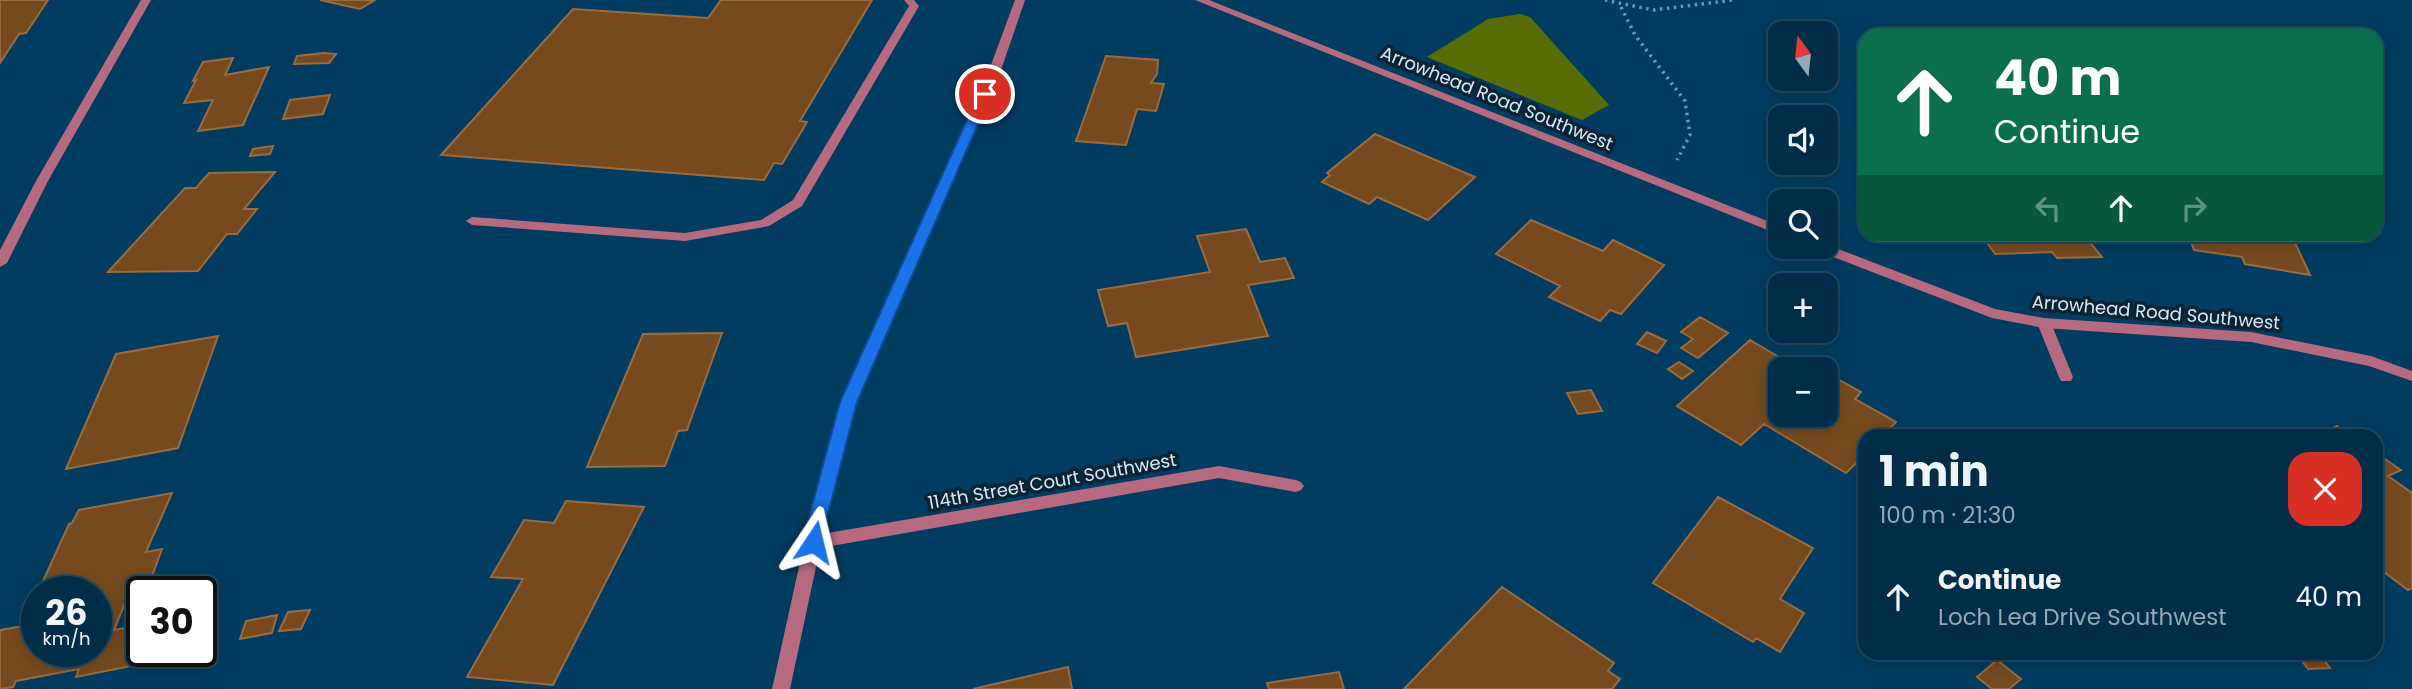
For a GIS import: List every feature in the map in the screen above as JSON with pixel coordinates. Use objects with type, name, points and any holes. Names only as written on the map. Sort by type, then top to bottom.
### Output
[{"type":"street","points":[[0,263],[42,181],[146,0]]},
{"type":"street","points":[[472,221],[685,237],[765,223],[798,203],[914,6],[909,0]]},
{"type":"street","points":[[781,689],[818,517],[848,402],[994,73],[1020,0]]},
{"type":"street","name":"Arrowhead Road Southwest","points":[[1200,0],[1768,226]]},
{"type":"street","name":"Arrowhead Road Southwest","points":[[1838,254],[1961,302],[2043,323],[2251,337],[2371,361],[2412,376]]},
{"type":"street","points":[[2043,323],[2066,377]]},
{"type":"street","name":"114th Street Court Southwest","points":[[814,542],[1219,472],[1296,486]]},
{"type":"path","points":[[1605,0],[1621,7],[1646,11],[1734,0]]},
{"type":"path","points":[[1621,7],[1635,36],[1685,101],[1690,135],[1664,184]]},
{"type":"green space","points":[[1520,14],[1530,17],[1609,105],[1582,120],[1427,57],[1488,19]]},
{"type":"building","points":[[0,0],[48,0],[26,33],[19,34],[0,63]]},
{"type":"building","points":[[320,0],[375,0],[360,9]]},
{"type":"building","points":[[721,0],[872,0],[800,121],[807,122],[782,164],[774,163],[764,180],[441,155],[573,9],[708,18]]},
{"type":"building","points":[[336,54],[329,63],[294,64],[297,56]]},
{"type":"building","points":[[1106,56],[1158,60],[1157,74],[1151,83],[1164,84],[1156,111],[1137,109],[1126,145],[1076,141]]},
{"type":"building","points":[[233,58],[225,75],[269,67],[243,125],[198,131],[213,100],[184,103],[196,80],[193,81],[203,62]]},
{"type":"building","points":[[330,95],[323,114],[283,119],[290,100]]},
{"type":"building","points":[[1375,134],[1475,177],[1428,220],[1377,197],[1369,204],[1322,182],[1330,175],[1327,173]]},
{"type":"building","points":[[273,146],[270,154],[250,156],[253,149]]},
{"type":"building","points":[[275,172],[244,209],[257,209],[237,234],[227,234],[198,271],[108,272],[185,188],[196,188],[209,173]]},
{"type":"building","points":[[1531,220],[1603,251],[1613,240],[1664,265],[1621,314],[1610,310],[1600,321],[1549,297],[1560,286],[1496,254]]},
{"type":"building","points":[[1246,229],[1260,262],[1285,258],[1294,278],[1248,285],[1268,336],[1136,357],[1127,323],[1108,326],[1098,290],[1210,272],[1197,236]]},
{"type":"building","points":[[1987,242],[2090,242],[2102,257],[2057,258],[2052,252],[1995,254]]},
{"type":"building","points":[[2191,242],[2295,242],[2310,275],[2245,264],[2242,257],[2194,250]]},
{"type":"building","points":[[1700,317],[1728,333],[1698,358],[1681,348],[1693,339],[1681,332]]},
{"type":"building","points":[[1647,332],[1666,341],[1657,353],[1637,344]]},
{"type":"building","points":[[722,333],[687,430],[678,431],[665,466],[587,467],[643,334]]},
{"type":"building","points":[[218,336],[178,448],[66,469],[116,354]]},
{"type":"building","points":[[1750,340],[1779,357],[1768,357],[1768,426],[1764,424],[1741,445],[1677,406]]},
{"type":"building","points":[[1679,362],[1693,371],[1682,379],[1668,369]]},
{"type":"building","points":[[1838,379],[1861,392],[1855,399],[1896,422],[1890,429],[1858,429],[1858,462],[1846,473],[1769,427],[1838,427]]},
{"type":"building","points":[[1591,390],[1602,411],[1578,414],[1567,393]]},
{"type":"building","points":[[2383,458],[2401,470],[2388,476],[2412,493],[2412,588],[2408,590],[2383,571]]},
{"type":"building","points":[[172,493],[146,552],[162,549],[152,576],[126,576],[126,600],[114,630],[126,628],[127,667],[76,677],[79,669],[16,681],[13,687],[0,689],[0,630],[21,626],[21,667],[112,667],[112,576],[45,576],[69,524],[79,510]]},
{"type":"building","points":[[1718,497],[1813,548],[1780,599],[1804,613],[1780,652],[1756,638],[1753,642],[1653,583]]},
{"type":"building","points":[[566,501],[644,507],[553,685],[467,677],[523,579],[491,577],[524,520],[554,523]]},
{"type":"building","points":[[1502,587],[1614,663],[1608,671],[1620,679],[1612,689],[1404,689]]},
{"type":"building","points":[[310,610],[301,629],[279,631],[288,612]]},
{"type":"building","points":[[277,615],[272,633],[240,639],[246,621]]},
{"type":"building","points":[[1997,660],[2021,679],[2009,689],[1992,689],[1977,677]]},
{"type":"building","points":[[2301,660],[2324,660],[2330,668],[2308,669]]},
{"type":"building","points":[[1068,667],[1072,689],[973,689]]},
{"type":"building","points":[[1339,672],[1344,689],[1269,689],[1267,683]]},
{"type":"route","points":[[814,542],[848,402],[985,94]]}]
